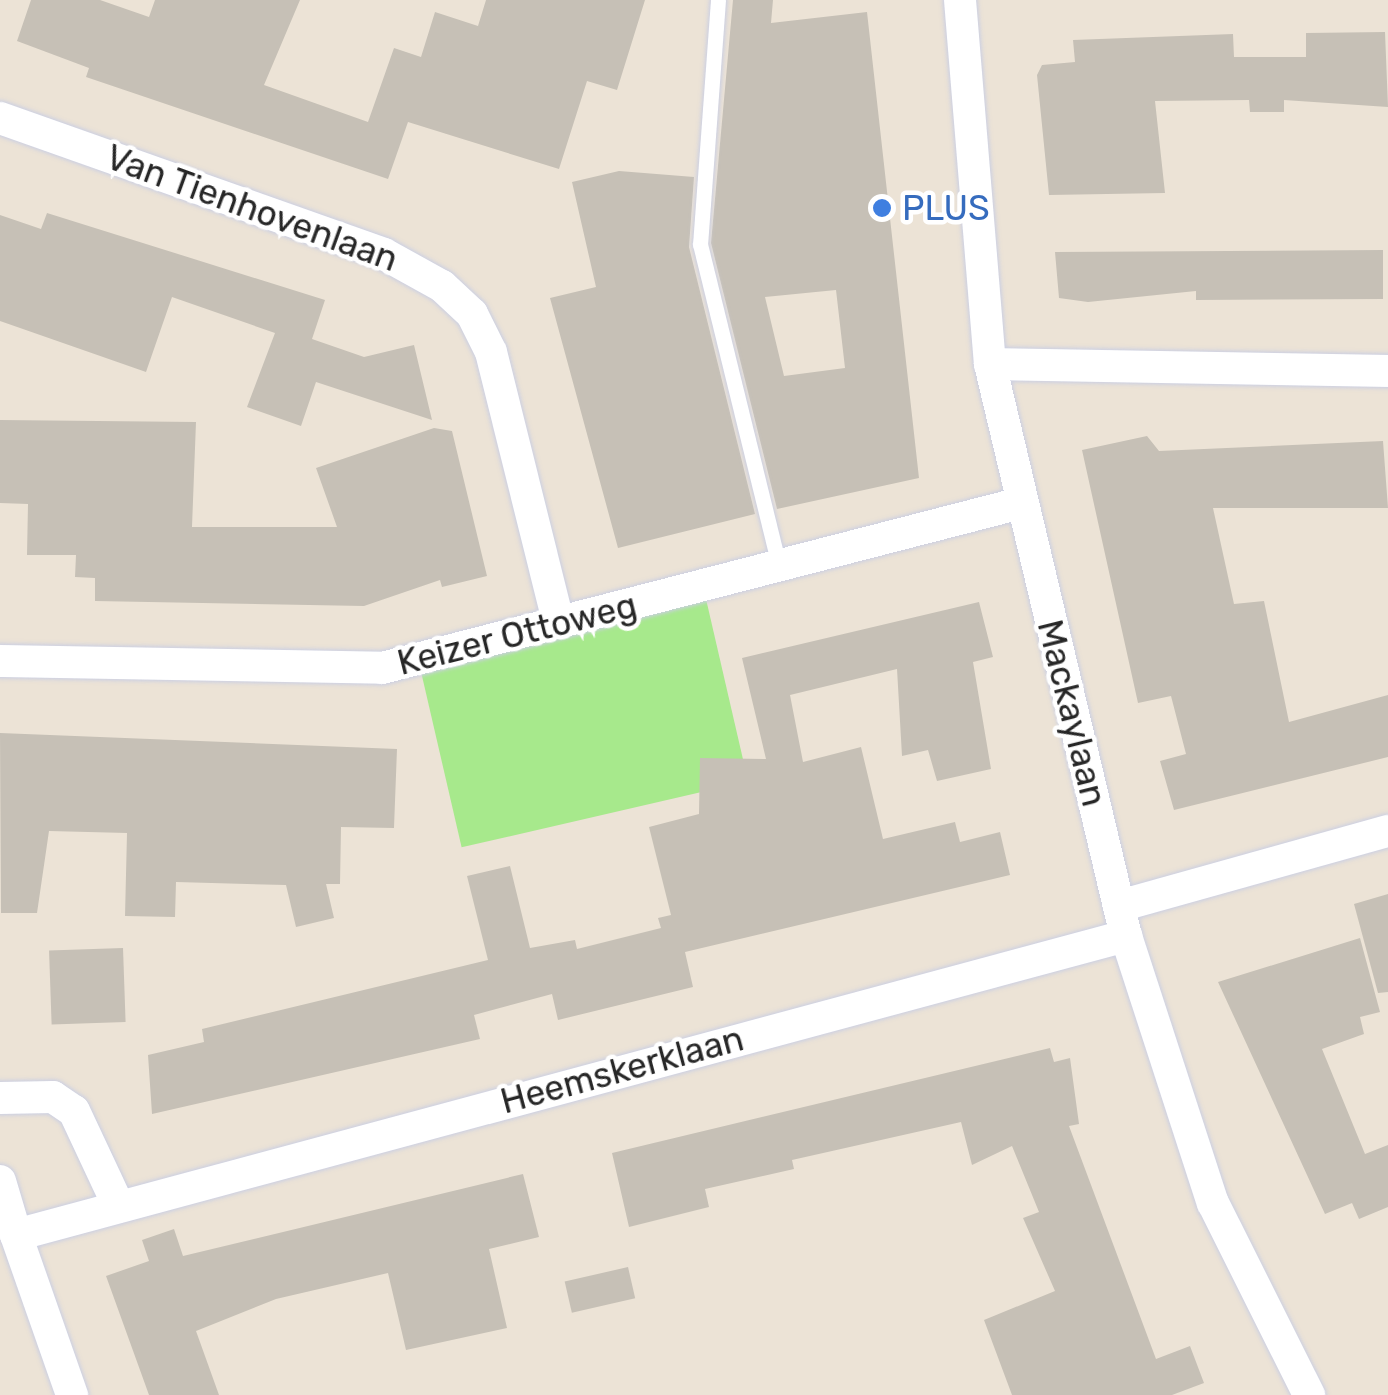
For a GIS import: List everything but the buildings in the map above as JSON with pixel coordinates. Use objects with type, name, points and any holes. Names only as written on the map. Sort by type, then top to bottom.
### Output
[{"type":"street","name":"Mackaylaan","points":[[960,0],[990,364],[1020,503],[1123,921],[1214,1203],[1309,1395]]},
{"type":"street","name":"Van Tienhovenlaan","points":[[0,118],[384,254],[442,286],[472,314],[490,352],[558,621]]},
{"type":"street","points":[[990,364],[1388,371]]},
{"type":"street","name":"Keizer Ottoweg","points":[[0,660],[382,668],[558,621],[780,570],[1020,503]]},
{"type":"street","name":"Heemskerklaan","points":[[16,1235],[1123,921],[1388,831]]},
{"type":"street","points":[[0,1098],[53,1097],[74,1111],[118,1205]]},
{"type":"street","points":[[0,1181],[72,1395]]},
{"type":"lane","points":[[718,0],[700,244],[780,570]]},
{"type":"green space","points":[[706,599],[748,781],[462,847],[420,665]]},
{"type":"place","name":"PLUS","points":[[882,208]]}]
